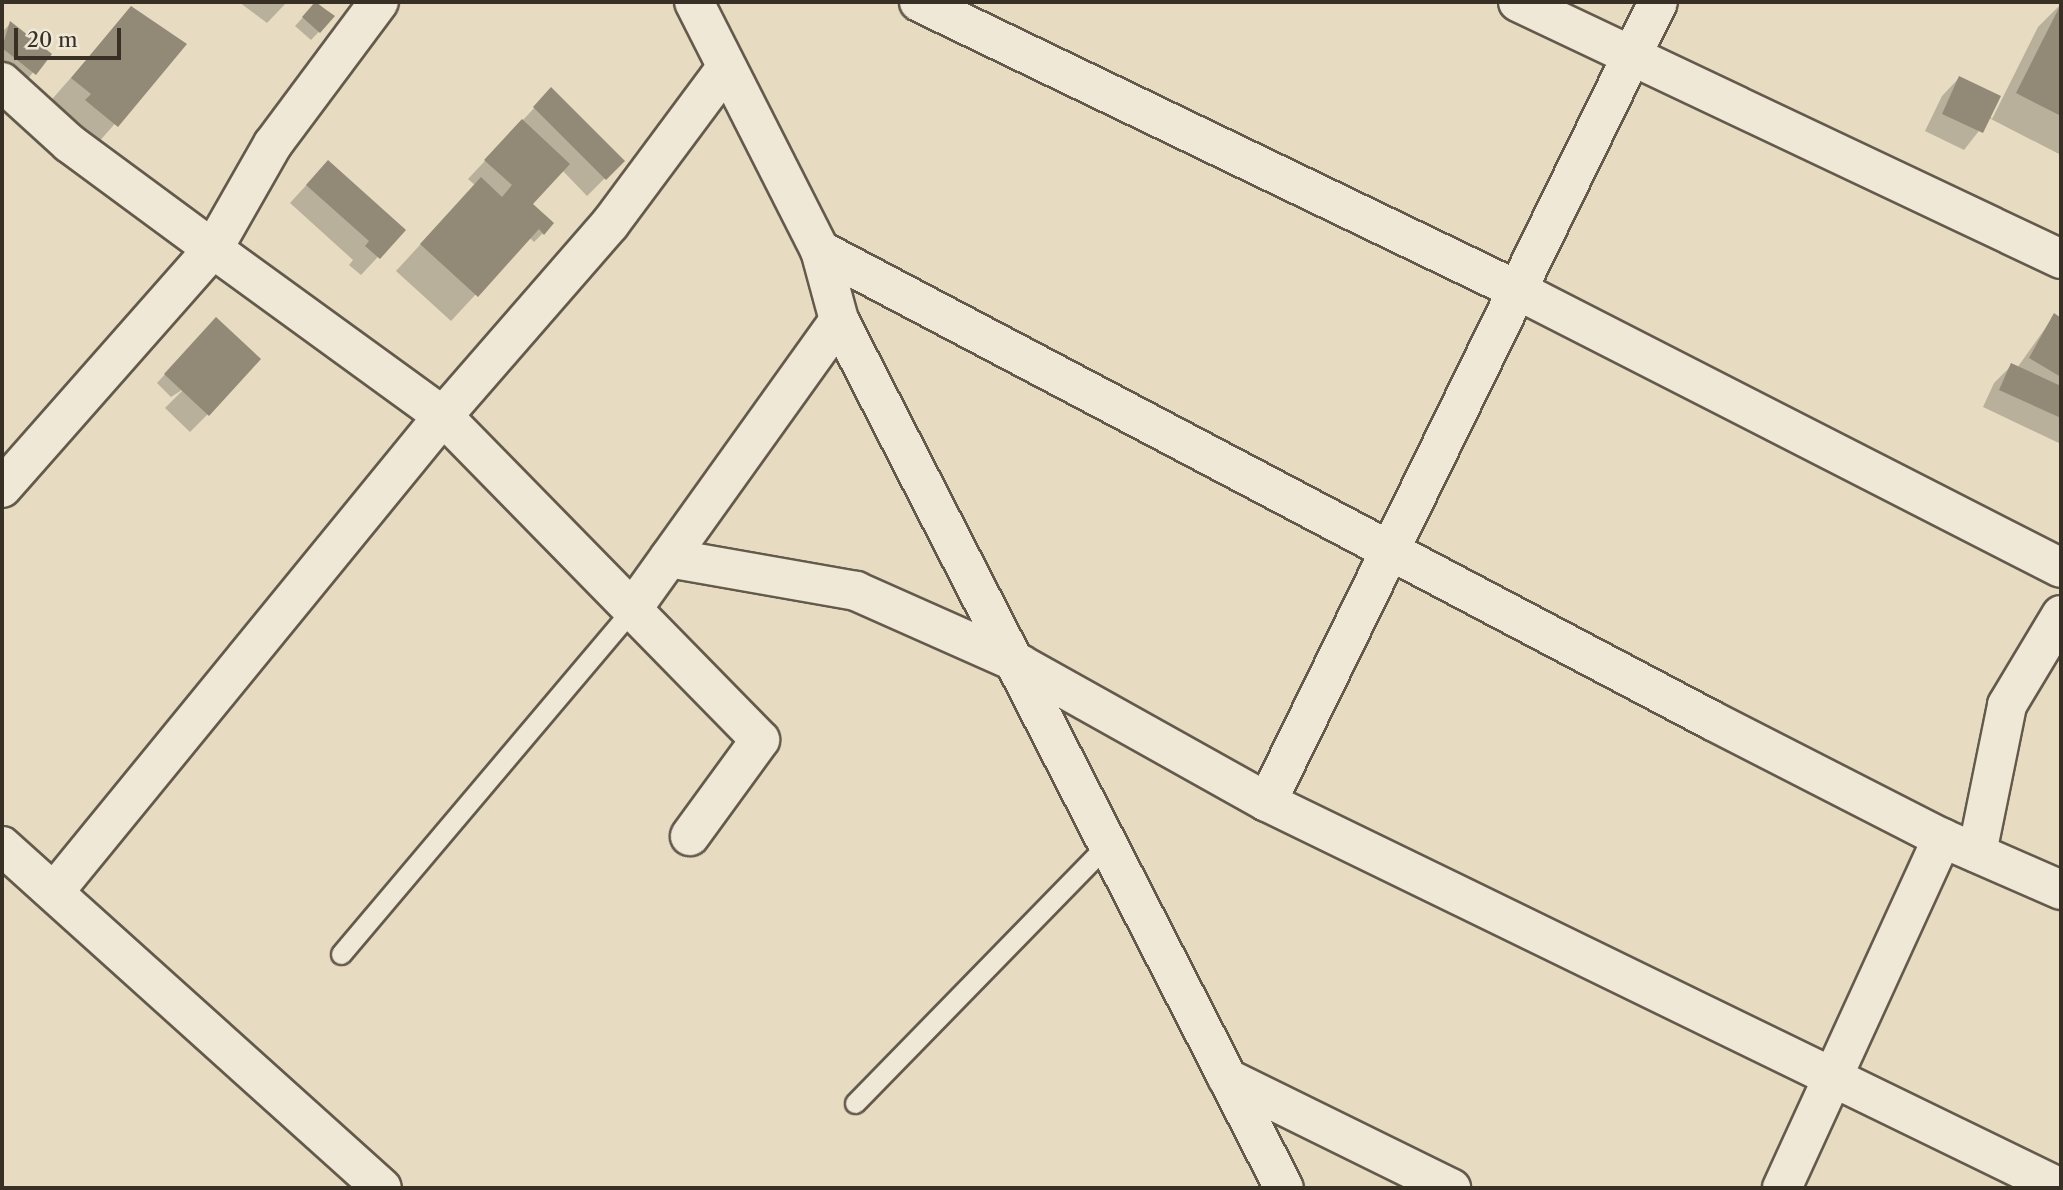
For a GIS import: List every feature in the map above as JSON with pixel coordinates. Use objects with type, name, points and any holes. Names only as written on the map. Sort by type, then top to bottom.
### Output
[{"type":"street","points":[[2,488],[213,249],[273,144],[379,2]]},
{"type":"street","points":[[694,2],[725,69],[820,250],[839,320],[1020,664],[1284,1188]]},
{"type":"street","points":[[919,2],[965,12],[2061,568]]},
{"type":"street","points":[[1518,2],[2061,259]]},
{"type":"street","points":[[1267,802],[1395,550],[1658,2]]},
{"type":"street","points":[[54,892],[443,416],[610,224],[725,69]]},
{"type":"street","points":[[2,82],[69,143],[443,416],[760,740],[690,836]]},
{"type":"street","points":[[820,250],[1942,838],[2061,890]]},
{"type":"street","points":[[633,608],[839,320]]},
{"type":"street","points":[[669,558],[856,591],[1020,664],[1267,802],[2060,1188]]},
{"type":"street","points":[[1977,853],[2007,705],[2061,615]]},
{"type":"street","points":[[1782,1188],[1830,1075],[1942,838]]},
{"type":"street","points":[[2,846],[382,1188]]},
{"type":"street","points":[[1227,1078],[1451,1188]]},
{"type":"lane","points":[[341,954],[633,608]]},
{"type":"lane","points":[[855,1103],[1109,843]]},
{"type":"building","points":[[315,2],[335,16],[320,33],[302,17]]},
{"type":"building","points":[[2061,4],[2061,116],[2016,93]]},
{"type":"building","points":[[131,6],[187,44],[118,127],[85,100],[91,94],[71,78]]},
{"type":"building","points":[[10,21],[52,54],[36,75],[2,48]]},
{"type":"building","points":[[1959,76],[2001,96],[1983,133],[1942,114]]},
{"type":"building","points":[[551,87],[625,161],[606,180],[533,107]]},
{"type":"building","points":[[522,119],[570,164],[533,204],[554,223],[544,235],[539,229],[478,297],[420,244],[481,177],[502,197],[512,185],[484,160]]},
{"type":"building","points":[[328,160],[406,230],[380,259],[365,246],[369,241],[306,185]]},
{"type":"building","points":[[2054,313],[2061,318],[2061,377],[2029,358]]},
{"type":"building","points":[[216,317],[261,359],[209,416],[164,374]]},
{"type":"building","points":[[2011,363],[2061,386],[2061,418],[1999,390]]}]
